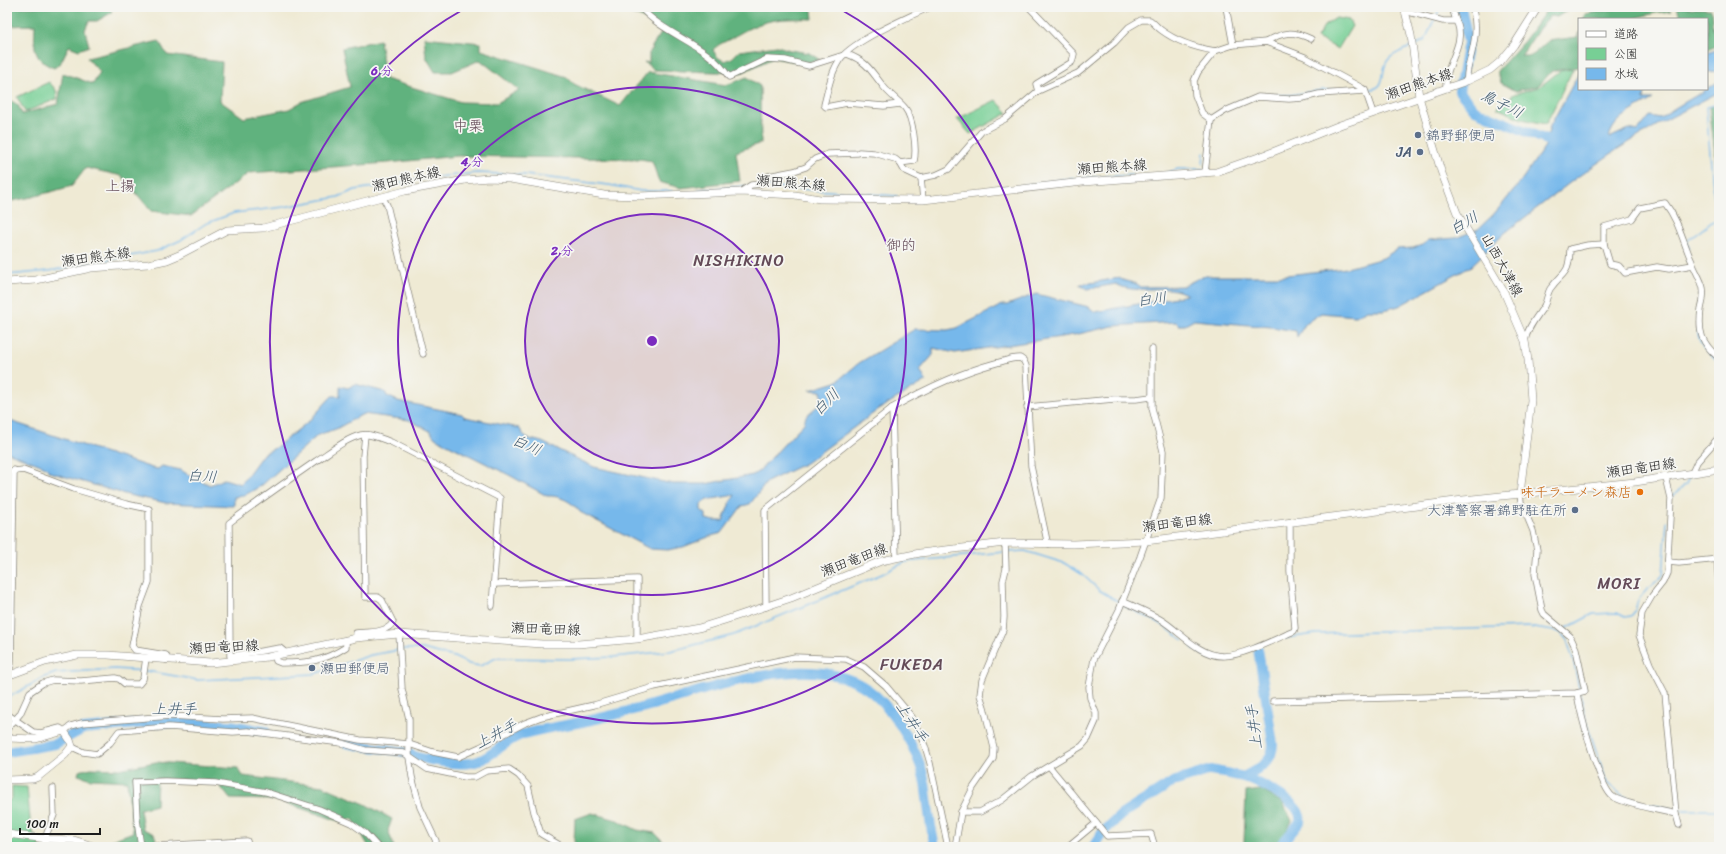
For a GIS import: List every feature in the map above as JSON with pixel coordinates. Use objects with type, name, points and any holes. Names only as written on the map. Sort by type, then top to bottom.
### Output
[{"type":"main road","name":"瀬田熊本線","points":[[7,282],[36,280],[91,268],[148,264],[168,260],[227,230],[263,228],[303,216],[433,185],[489,178],[532,182],[573,191],[604,195],[640,196],[740,192],[820,199],[923,200],[1083,182],[1216,172],[1225,170],[1373,113],[1467,81],[1490,70],[1501,61],[1514,45],[1538,7]]},
{"type":"main road","name":"山西大津線","points":[[1405,9],[1411,35],[1419,97],[1441,171],[1457,213],[1504,292],[1524,341],[1528,360],[1531,400],[1520,494]]},
{"type":"main road","name":"瀬田竜田線","points":[[7,676],[45,662],[77,655],[108,654],[210,663],[275,656],[356,638],[399,634],[542,644],[578,644],[637,640],[699,628],[766,607],[864,568],[896,558],[920,553],[1005,543],[1049,544],[1146,541],[1520,494],[1602,486],[1719,470]]},
{"type":"main road","points":[[7,738],[36,739],[64,732],[71,743],[65,755],[38,777],[33,779],[7,780]]},
{"type":"main road","points":[[7,834],[47,839],[74,840],[96,847]]},
{"type":"street","points":[[640,7],[655,21],[712,58],[723,69],[728,77],[767,59],[785,60],[809,66],[847,54],[860,59],[871,69],[883,87],[906,109],[917,151],[914,161],[900,163]]},
{"type":"street","points":[[900,104],[884,106],[847,103],[826,107],[824,105],[832,77],[841,58],[871,37],[930,7]]},
{"type":"street","points":[[1029,7],[1074,54],[1072,62],[1036,84],[1038,91]]},
{"type":"street","points":[[1226,7],[1233,46]]},
{"type":"street","points":[[1446,88],[1447,75],[1459,37],[1459,26],[1452,7]]},
{"type":"street","points":[[1467,81],[1466,74],[1476,33],[1472,7]]},
{"type":"street","points":[[1405,9],[1444,21],[1456,21]]},
{"type":"street","points":[[740,192],[751,185],[761,184],[768,176],[806,167],[815,159],[828,154],[859,152],[874,153],[895,159],[900,163],[904,170],[921,178],[936,175],[949,168],[982,131],[1006,119],[1038,91],[1078,73],[1114,43],[1129,27],[1141,20],[1150,20],[1156,24],[1160,30],[1177,39],[1199,48],[1215,52]]},
{"type":"street","points":[[1211,120],[1202,113],[1195,95],[1194,81],[1198,72],[1215,52],[1233,46],[1266,42],[1274,37],[1288,33],[1297,32],[1312,39]]},
{"type":"street","points":[[1266,42],[1305,56],[1365,90],[1373,113]]},
{"type":"street","points":[[1211,120],[1225,111],[1258,97],[1303,98],[1319,94],[1365,90]]},
{"type":"street","points":[[1205,172],[1211,120]]},
{"type":"street","points":[[921,178],[923,200]]},
{"type":"street","points":[[383,198],[387,205],[423,354]]},
{"type":"street","points":[[1692,265],[1669,269],[1658,267],[1625,273],[1619,266],[1610,264],[1604,244],[1604,227],[1632,219],[1640,208],[1665,203],[1672,212],[1681,231],[1692,265],[1702,286],[1703,293],[1700,321],[1703,342],[1719,358]]},
{"type":"street","points":[[1524,341],[1538,314],[1545,305],[1550,290],[1566,272],[1570,264],[1570,249],[1588,245],[1604,244]]},
{"type":"street","points":[[960,812],[980,812],[1002,800],[1032,776],[1082,746],[1088,739],[1096,721],[1096,713],[1090,698],[1088,687],[1094,659],[1121,603],[1146,541],[1161,498],[1163,451],[1154,420],[1151,397],[1152,349]]},
{"type":"street","points":[[766,607],[765,510],[892,408],[912,396],[979,367],[1011,358],[1020,358],[1024,361],[1026,366],[1031,466],[1047,541],[1049,544]]},
{"type":"street","points":[[1027,407],[1151,397]]},
{"type":"street","points":[[892,408],[896,558]]},
{"type":"street","points":[[356,638],[356,633],[386,629],[392,622],[382,600],[378,597],[365,597],[363,456],[365,435]]},
{"type":"street","points":[[286,653],[280,648],[230,656],[229,523],[266,495],[327,454],[351,439],[365,435],[374,436],[391,442],[500,498],[492,606]]},
{"type":"street","points":[[1692,473],[1697,462],[1719,437]]},
{"type":"street","points":[[7,668],[11,666],[9,640],[14,470]]},
{"type":"street","points":[[7,472],[23,470],[74,489],[149,509],[149,582],[140,606],[132,646],[135,650],[166,655],[167,660]]},
{"type":"street","points":[[1666,478],[1671,499],[1667,573],[1663,582],[1652,596],[1642,613],[1639,635],[1650,664],[1665,693],[1676,814],[1679,825]]},
{"type":"street","points":[[1274,702],[1577,693],[1586,691],[1576,649],[1570,636],[1544,614],[1542,610],[1535,574],[1537,550],[1533,531],[1521,502],[1520,494]]},
{"type":"street","points":[[1121,603],[1148,612],[1208,653],[1223,656],[1239,654],[1294,631],[1290,571],[1290,522]]},
{"type":"street","points":[[955,847],[960,812],[973,788],[993,759],[994,748],[980,695],[982,680],[1003,630],[1003,581],[1006,569],[1005,543]]},
{"type":"street","points":[[1668,562],[1679,563],[1718,559],[1719,586]]},
{"type":"street","points":[[494,584],[637,579],[637,640]]},
{"type":"street","points":[[399,634],[402,689],[409,719],[409,756],[420,807],[436,841],[435,847]]},
{"type":"street","points":[[275,656],[276,661],[281,663],[312,662],[346,648],[346,640]]},
{"type":"street","points":[[7,714],[35,733],[46,733],[60,728],[64,732],[71,726],[82,723],[170,716],[223,719],[247,717],[360,740],[409,745],[458,757],[525,723],[541,717],[594,705],[654,687],[795,657],[846,659],[864,667],[886,686],[912,717],[926,746],[948,847]]},
{"type":"street","points":[[7,729],[16,719],[30,692],[43,683],[53,680],[81,681],[119,678],[125,684],[139,684],[142,682],[146,658]]},
{"type":"street","points":[[1577,693],[1579,708],[1592,751],[1603,782],[1610,794],[1614,797],[1634,804],[1676,814]]},
{"type":"street","points":[[71,743],[83,752],[97,754],[110,743],[119,731],[169,726],[234,732],[258,732],[341,743],[365,750],[394,751],[404,753],[428,769],[464,777],[475,777],[486,772],[509,769],[518,775],[528,786],[541,834],[563,847]]},
{"type":"street","points":[[1049,766],[1107,836],[1151,834],[1155,847]]},
{"type":"street","points":[[248,847],[246,841],[141,847],[137,820],[135,782],[165,781],[215,783],[266,792],[319,809],[350,823],[365,833],[378,847]]},
{"type":"street","points":[[44,847],[47,839],[47,833],[54,815],[53,788]]},
{"type":"street","points":[[1067,847],[1096,823]]},
{"type":"green space","points":[[7,7],[112,7],[111,13],[97,21],[89,21],[85,30],[89,46],[79,50],[69,46],[60,64],[54,68],[47,65],[38,56],[34,39],[35,25],[7,26]]},
{"type":"green space","points":[[636,7],[809,7],[812,10],[813,19],[790,19],[762,23],[719,45],[713,50],[717,57],[724,61],[732,58],[739,51],[777,46],[809,53],[820,60],[803,63],[773,58],[741,73],[654,70],[644,62],[649,63],[649,53],[662,32],[648,21],[632,14]]},
{"type":"green space","points":[[1549,7],[1568,7],[1568,10],[1557,17],[1550,16],[1539,29],[1521,56],[1531,56],[1548,41],[1577,37],[1578,34],[1578,67],[1552,71],[1538,86],[1516,91],[1501,83],[1497,71],[1524,41]]},
{"type":"green space","points":[[1626,7],[1668,7],[1671,11],[1634,18],[1583,18],[1585,14]]},
{"type":"green space","points":[[1677,7],[1711,9],[1713,30],[1719,26],[1719,45],[1708,50],[1708,18],[1681,18]]},
{"type":"green space","points":[[1336,18],[1349,20],[1352,26],[1338,49],[1317,38],[1324,26]]},
{"type":"green space","points":[[424,37],[481,43],[481,50],[567,77],[574,84],[620,106],[648,72],[726,85],[747,77],[760,86],[761,143],[736,152],[740,181],[681,188],[659,182],[652,161],[640,159],[457,156],[388,163],[249,173],[191,216],[151,211],[122,176],[86,168],[72,186],[7,202],[7,102],[10,100],[18,105],[22,114],[58,104],[63,73],[93,84],[100,72],[87,58],[159,41],[167,55],[222,62],[220,101],[244,118],[289,109],[301,102],[350,87],[342,48],[380,40],[385,79],[461,102],[497,103],[519,90],[480,60],[452,72],[435,72],[426,57]]},
{"type":"green space","points":[[1573,69],[1546,124],[1522,119],[1497,108],[1514,94],[1539,87],[1560,71]]},
{"type":"green space","points":[[49,82],[56,90],[57,99],[25,112],[17,97]]},
{"type":"green space","points":[[996,100],[1008,113],[970,134],[957,119]]},
{"type":"green space","points":[[1719,105],[1719,182],[1709,107]]},
{"type":"green space","points":[[156,762],[238,768],[243,776],[323,786],[365,804],[392,819],[388,830],[394,847],[369,847],[353,819],[339,821],[276,800],[230,799],[216,781],[157,779],[156,805],[140,809],[143,829],[154,834],[156,839],[151,847],[112,847],[112,840],[133,832],[127,781],[91,779],[78,775],[79,771],[91,768],[119,769]]},
{"type":"green space","points":[[12,786],[27,787],[31,829],[41,847],[7,847],[7,802],[12,798]]},
{"type":"green space","points":[[1261,790],[1283,803],[1292,821],[1278,847],[1241,847],[1244,842],[1246,792]]},
{"type":"green space","points":[[592,813],[617,820],[637,830],[655,833],[669,847],[578,847],[574,842],[575,819]]},
{"type":"water","points":[[1719,49],[1719,71],[1708,72],[1708,53]]},
{"type":"water","name":"白川","points":[[1578,75],[1578,90],[1647,90],[1645,92],[1644,99],[1653,99],[1633,110],[1620,120],[1611,131],[1609,138],[1629,129],[1638,131],[1650,116],[1660,118],[1706,90],[1708,90],[1708,88],[1719,81],[1719,92],[1664,121],[1618,149],[1576,178],[1506,232],[1470,267],[1399,306],[1384,310],[1367,310],[1356,316],[1321,313],[1306,323],[1297,337],[1296,331],[1271,327],[1194,320],[1185,325],[1179,325],[1176,322],[1113,326],[1074,335],[955,353],[933,348],[933,355],[920,370],[926,381],[879,409],[806,463],[767,482],[750,504],[742,506],[722,533],[683,547],[667,550],[650,549],[580,512],[574,505],[565,500],[547,496],[435,438],[430,431],[409,420],[363,414],[336,429],[318,435],[261,486],[243,496],[234,497],[234,506],[166,503],[128,495],[49,472],[46,467],[7,452],[7,420],[152,468],[158,469],[162,466],[181,470],[210,485],[224,479],[241,484],[263,454],[275,448],[309,421],[332,396],[340,396],[340,386],[348,388],[355,384],[385,392],[387,396],[398,401],[462,414],[465,417],[519,428],[526,438],[542,442],[594,467],[673,484],[705,484],[753,475],[759,471],[804,423],[806,416],[822,402],[821,391],[810,390],[836,382],[859,363],[915,329],[947,330],[957,328],[1002,305],[1007,305],[1036,294],[1089,307],[1095,312],[1187,295],[1171,289],[1143,290],[1125,288],[1116,284],[1088,289],[1079,285],[1119,278],[1141,287],[1183,286],[1203,276],[1278,276],[1347,268],[1383,258],[1397,249],[1413,248],[1422,245],[1429,240],[1456,238],[1478,229],[1493,215],[1516,188],[1545,146],[1550,126]],"holes":[[[735,495],[729,505],[723,521],[706,519],[706,514],[701,510],[701,504],[707,500]]]},
{"type":"waterway","points":[[1436,17],[1440,7]]},
{"type":"waterway","name":"鳥子川","points":[[1461,7],[1468,42],[1459,91],[1475,110],[1558,145]]},
{"type":"waterway","points":[[1414,46],[1425,40],[1434,20]]},
{"type":"waterway","points":[[1366,89],[1378,87],[1381,84],[1385,64],[1388,60],[1395,54],[1411,47]]},
{"type":"waterway","points":[[1259,95],[1290,95],[1323,90],[1356,89]]},
{"type":"waterway","points":[[1231,106],[1249,98]]},
{"type":"waterway","points":[[1689,247],[1687,241],[1713,221],[1716,221],[1706,107],[1719,104]]},
{"type":"waterway","points":[[1203,164],[1204,153]]},
{"type":"waterway","points":[[1166,173],[1178,169],[1203,169]]},
{"type":"waterway","points":[[7,275],[49,271],[157,251],[181,240],[205,224],[234,213],[284,207],[338,197],[355,190],[427,178],[477,173],[525,175],[609,185],[641,191],[672,191]]},
{"type":"waterway","points":[[1020,186],[1064,179],[1132,175]]},
{"type":"waterway","points":[[698,190],[746,186]]},
{"type":"waterway","points":[[761,186],[897,196]]},
{"type":"waterway","points":[[996,188],[1004,187]]},
{"type":"waterway","points":[[1698,330],[1699,340],[1704,349],[1719,362]]},
{"type":"waterway","points":[[1696,460],[1719,432]]},
{"type":"waterway","points":[[1672,497],[1686,484],[1689,476]]},
{"type":"waterway","points":[[1565,629],[1593,614],[1617,613],[1625,617],[1631,616],[1636,610],[1642,595],[1663,575],[1667,521]]},
{"type":"waterway","points":[[1008,552],[1025,551],[1064,563],[1083,575],[1099,590],[1119,602]]},
{"type":"waterway","points":[[7,698],[45,677],[56,673],[114,669],[147,671],[198,680],[314,674],[371,655],[405,649],[423,649],[454,657],[469,664],[480,666],[496,658],[569,659],[613,657],[670,651],[734,635],[882,574],[905,562],[1004,552]]},
{"type":"waterway","points":[[1122,605],[1158,622],[1183,640]]},
{"type":"waterway","points":[[1285,638],[1316,634],[1528,627],[1560,632],[1562,631]]},
{"type":"waterway","points":[[1560,632],[1567,640],[1573,659],[1586,721],[1607,783],[1623,796],[1646,804],[1673,809]]},
{"type":"waterway","points":[[1192,647],[1201,654],[1210,658],[1231,658]]},
{"type":"waterway","name":"上井手","points":[[1093,847],[1102,833],[1121,815],[1173,782],[1211,770],[1244,777],[1268,761],[1273,744],[1258,649]]},
{"type":"waterway","name":"上井手","points":[[346,743],[399,751],[436,761],[450,763],[477,762],[490,755],[510,740],[524,734],[614,715],[759,676],[792,672],[823,673],[851,680],[876,696],[899,724],[913,748],[922,772],[935,847]]},
{"type":"waterway","name":"上井手","points":[[7,752],[55,744],[83,729],[159,722],[230,725],[265,731]]},
{"type":"waterway","points":[[1244,777],[1280,795],[1288,801],[1300,815],[1300,822],[1279,847]]},
{"type":"waterway","points":[[1677,810],[1719,810]]},
{"type":"place","name":"錦野郵便局","points":[[1418,135]]},
{"type":"place","name":"JA","points":[[1420,152]]},
{"type":"place","name":"味千ラーメン森店","points":[[1640,492]]},
{"type":"place","name":"大津警察署錦野駐在所","points":[[1575,510]]},
{"type":"place","name":"瀬田郵便局","points":[[312,668]]},
{"type":"district","name":"中栗","points":[[468,126]]},
{"type":"district","name":"上揚","points":[[120,186]]},
{"type":"district","name":"御的","points":[[901,245]]},
{"type":"district","name":"NISHIKINO","points":[[739,260]]},
{"type":"district","name":"MORI","points":[[1619,583]]},
{"type":"district","name":"FUKEDA","points":[[912,664]]}]
